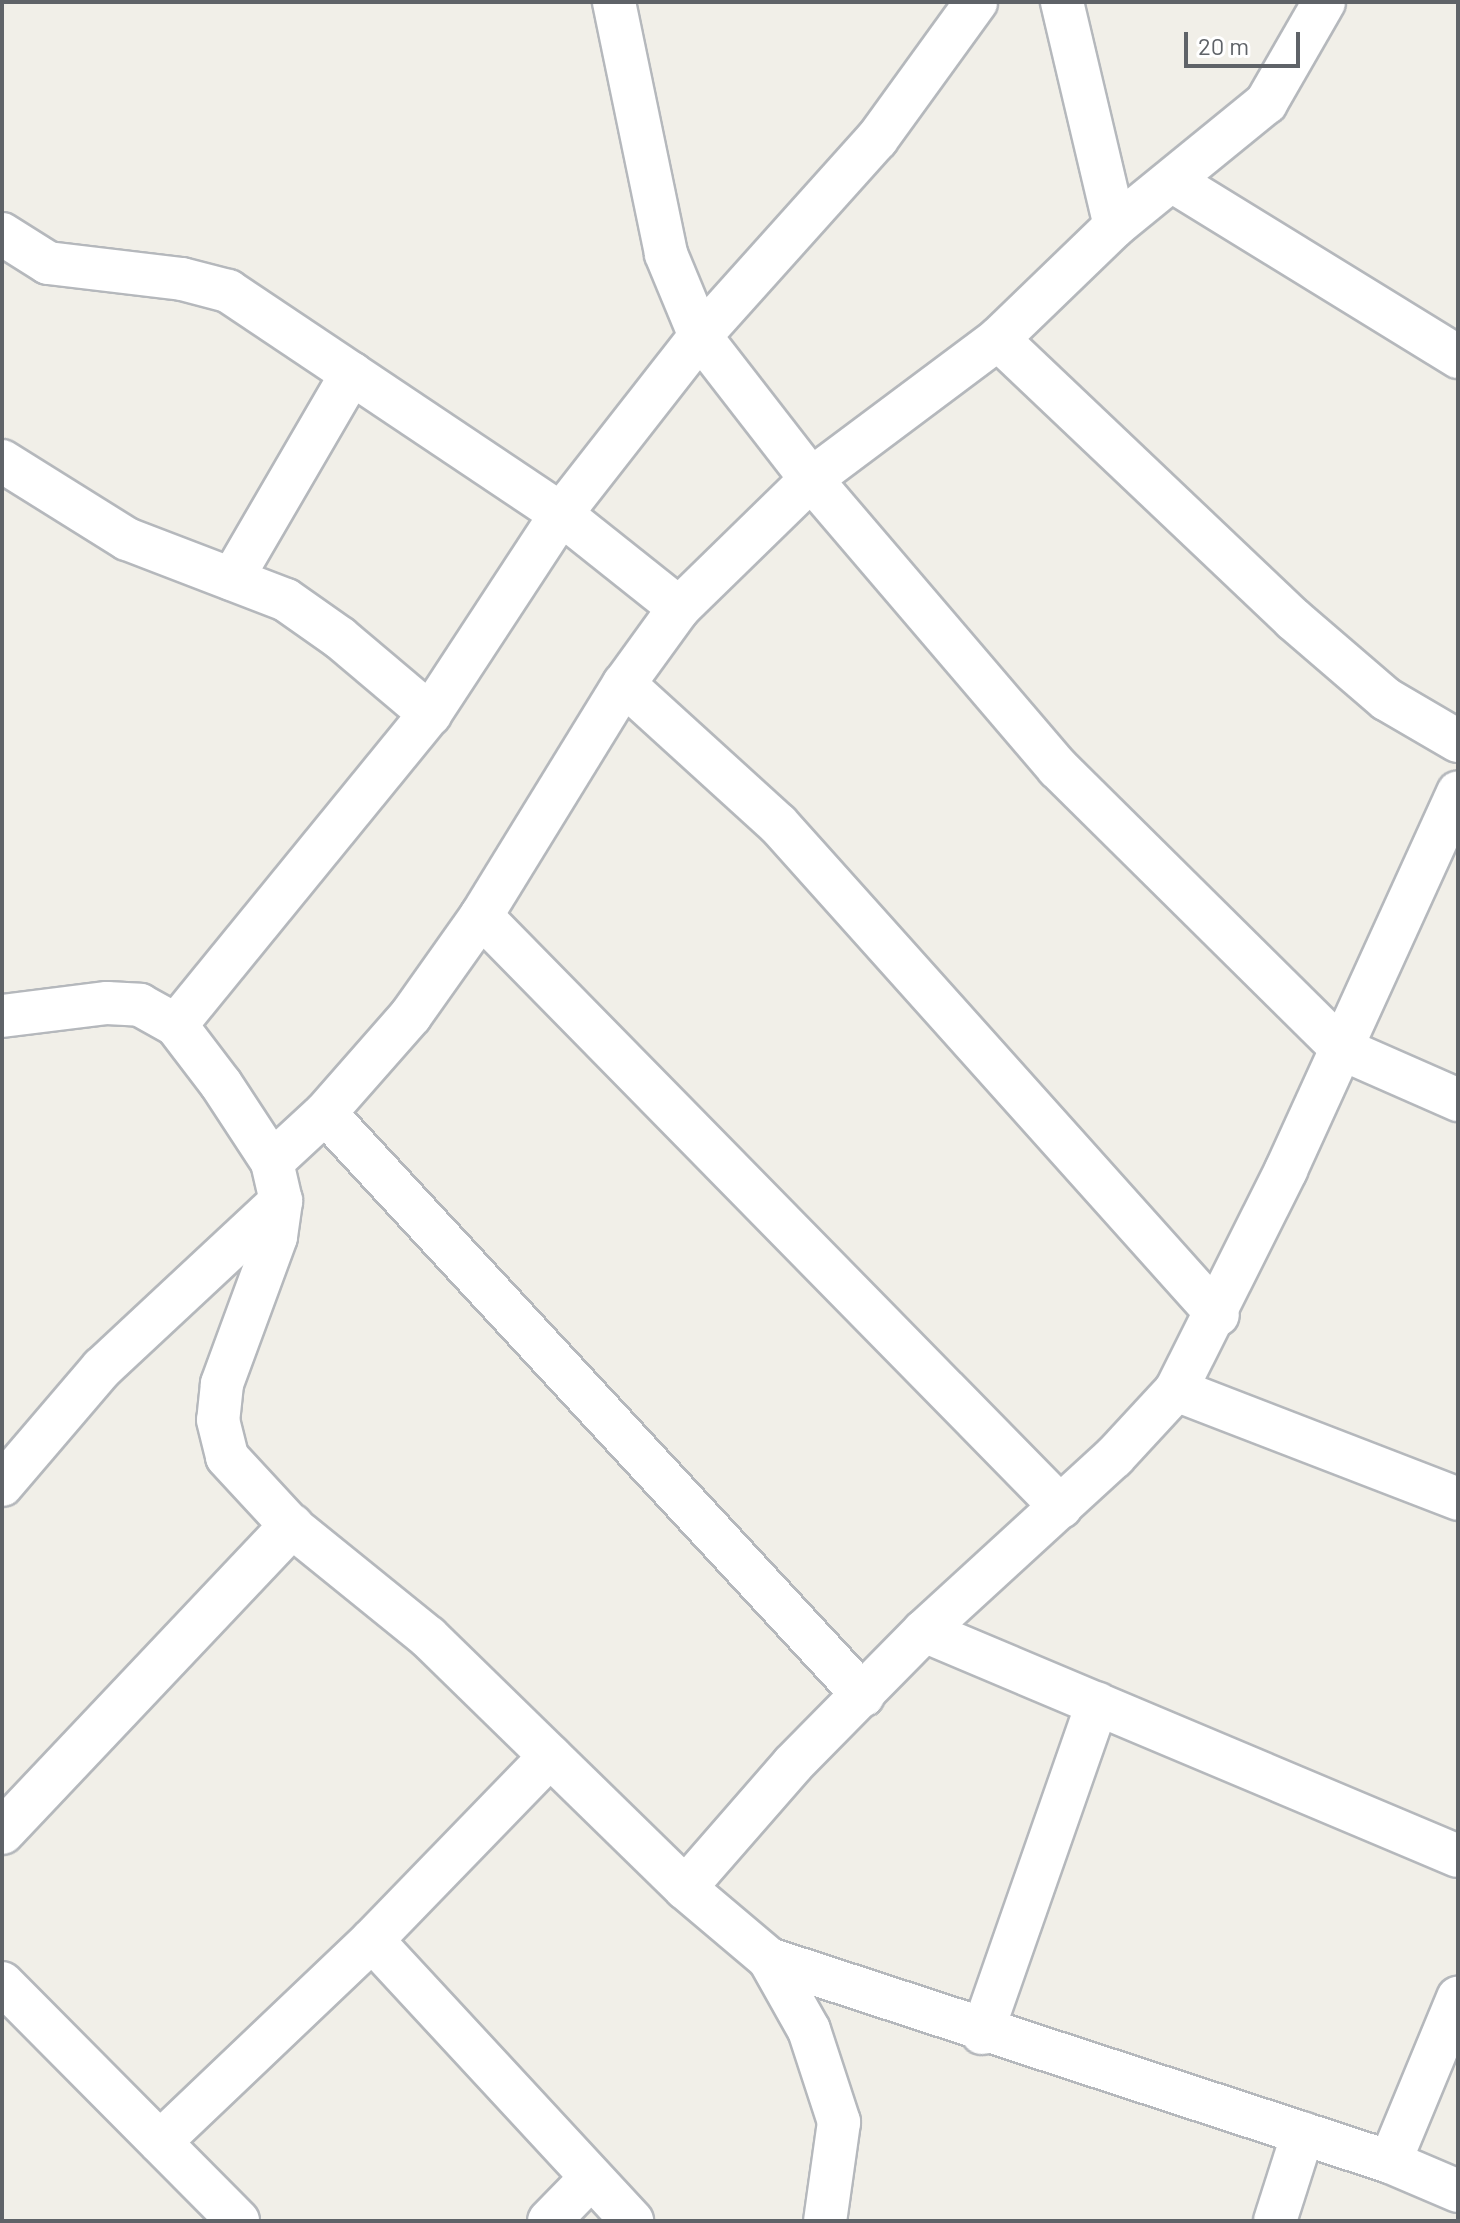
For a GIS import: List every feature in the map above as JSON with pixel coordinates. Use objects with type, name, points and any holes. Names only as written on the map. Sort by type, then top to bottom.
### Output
[{"type":"street","points":[[614,2],[666,254],[700,336],[811,479],[1058,768],[1342,1049],[1458,1100]]},
{"type":"street","points":[[176,1025],[430,714],[561,514],[700,336],[877,139],[976,2]]},
{"type":"street","points":[[1062,2],[1115,226]]},
{"type":"street","points":[[2,1485],[102,1368],[276,1181],[325,1113],[411,1015],[481,916],[624,684],[679,608],[811,479],[998,339],[1115,226],[1174,182],[1266,103],[1324,2]]},
{"type":"street","points":[[1174,182],[1458,357]]},
{"type":"street","points":[[2,234],[48,263],[209,283],[352,373],[561,514],[679,608]]},
{"type":"street","points":[[998,339],[1293,619],[1386,699],[1458,741]]},
{"type":"street","points":[[232,579],[352,373]]},
{"type":"street","points":[[2,461],[127,539],[286,600],[312,617],[430,714]]},
{"type":"street","points":[[624,684],[778,824],[1218,1315]]},
{"type":"street","points":[[685,1888],[793,1764],[924,1631],[1061,1507],[1176,1390],[1218,1315],[1458,792]]},
{"type":"street","points":[[481,916],[1061,1507]]},
{"type":"street","points":[[2,1016],[107,1003],[140,1005],[176,1025],[276,1181],[276,1237],[222,1384],[218,1420],[227,1457],[291,1526],[428,1637],[685,1888],[769,1959],[809,2030],[839,2122],[825,2221]]},
{"type":"street","points":[[325,1113],[863,1695]]},
{"type":"street","points":[[1176,1390],[1458,1499]]},
{"type":"street","points":[[2,1832],[291,1526]]},
{"type":"street","points":[[924,1631],[1458,1856]]},
{"type":"street","points":[[982,2033],[1097,1704]]},
{"type":"street","points":[[160,2142],[372,1940],[550,1756]]},
{"type":"street","points":[[372,1940],[589,2180],[632,2221]]},
{"type":"street","points":[[769,1959],[982,2033],[1390,2162],[1458,2191]]},
{"type":"street","points":[[2,1983],[238,2221]]},
{"type":"street","points":[[1390,2162],[1458,1998]]},
{"type":"street","points":[[1275,2221],[1303,2133]]},
{"type":"street","points":[[549,2221],[589,2180]]}]
